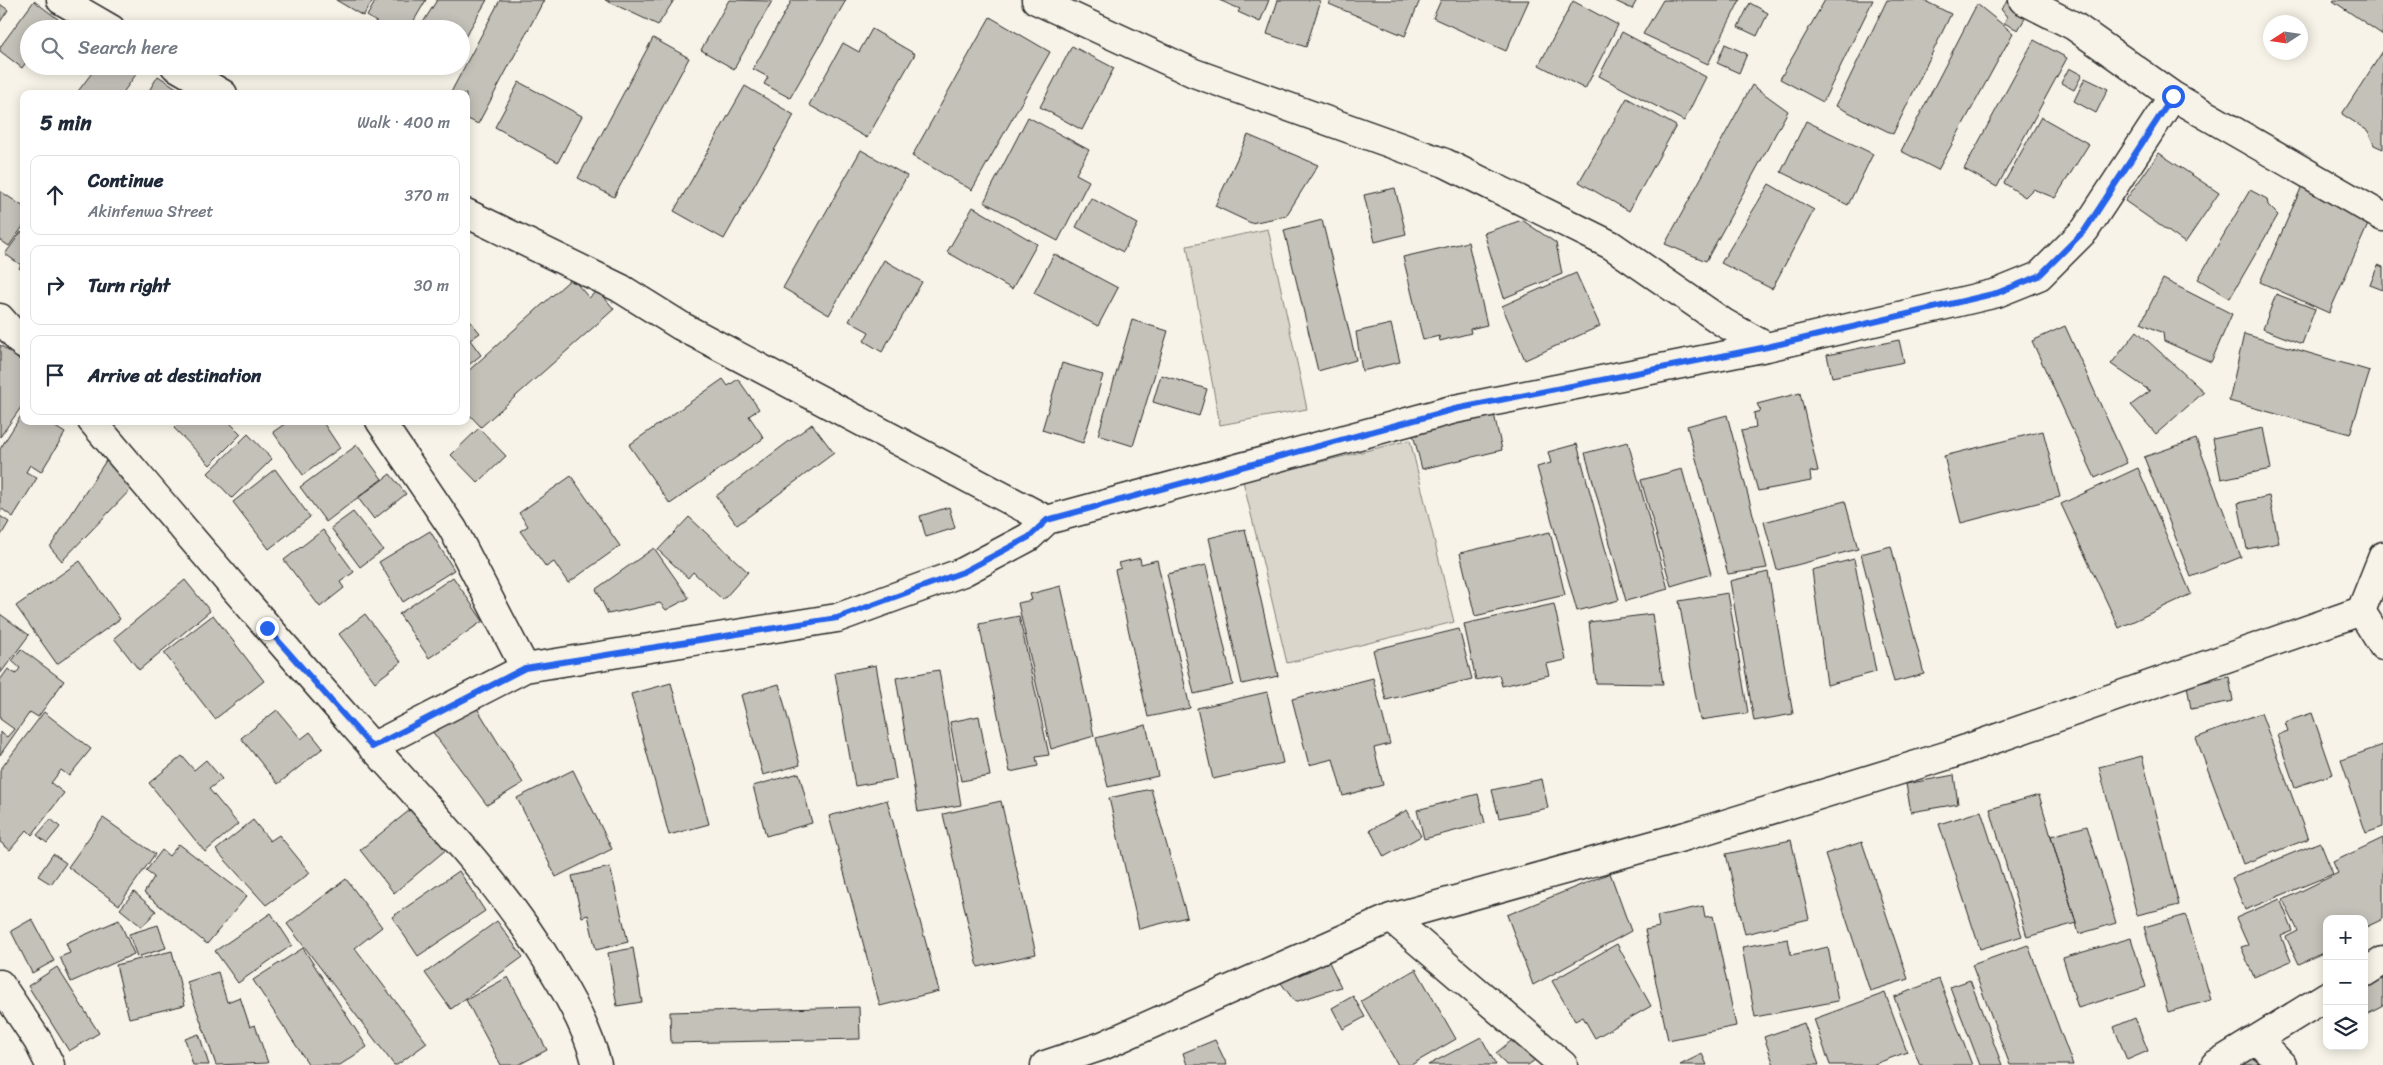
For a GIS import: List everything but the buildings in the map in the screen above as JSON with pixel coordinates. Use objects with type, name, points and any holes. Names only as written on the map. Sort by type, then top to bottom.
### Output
[{"type":"street","points":[[61,0],[95,20]]},
{"type":"street","points":[[1036,0],[1194,73],[1445,163],[1611,245],[1724,323],[1767,347]]},
{"type":"street","points":[[2023,0],[2074,26],[2173,96],[2383,217]]},
{"type":"street","points":[[191,75],[216,90]]},
{"type":"street","points":[[372,747],[525,668],[837,618],[963,572],[1029,537],[1047,520],[1455,409],[1767,347],[1997,293],[2039,276],[2085,230],[2173,96]]},
{"type":"street","points":[[470,215],[620,288],[681,326],[1047,520]]},
{"type":"street","points":[[0,318],[20,340]]},
{"type":"street","points":[[95,425],[267,628],[372,747],[456,836],[534,936],[571,1000],[597,1065]]},
{"type":"street","points":[[383,425],[453,529],[525,668]]},
{"type":"street","points":[[1044,1065],[1102,1046],[1391,918],[1686,836],[1949,755],[2361,611],[2383,556]]},
{"type":"street","points":[[2361,611],[2383,646]]},
{"type":"street","points":[[1391,918],[1563,1065]]},
{"type":"street","points":[[2368,970],[2383,961]]},
{"type":"street","points":[[0,984],[38,1041],[50,1065]]},
{"type":"street","points":[[2215,1065],[2323,999]]},
{"type":"street","points":[[2258,1040],[2282,1065]]},
{"type":"shaded area","points":[[1268,229],[1307,409],[1220,425],[1187,246]]},
{"type":"shaded area","points":[[1410,440],[1454,622],[1287,663],[1243,481]]},
{"type":"route","points":[[267,628],[372,747],[525,668],[837,618],[963,572],[1029,537],[1047,520],[1455,409],[1767,347],[1997,293],[2039,276],[2085,230],[2173,96]]}]
